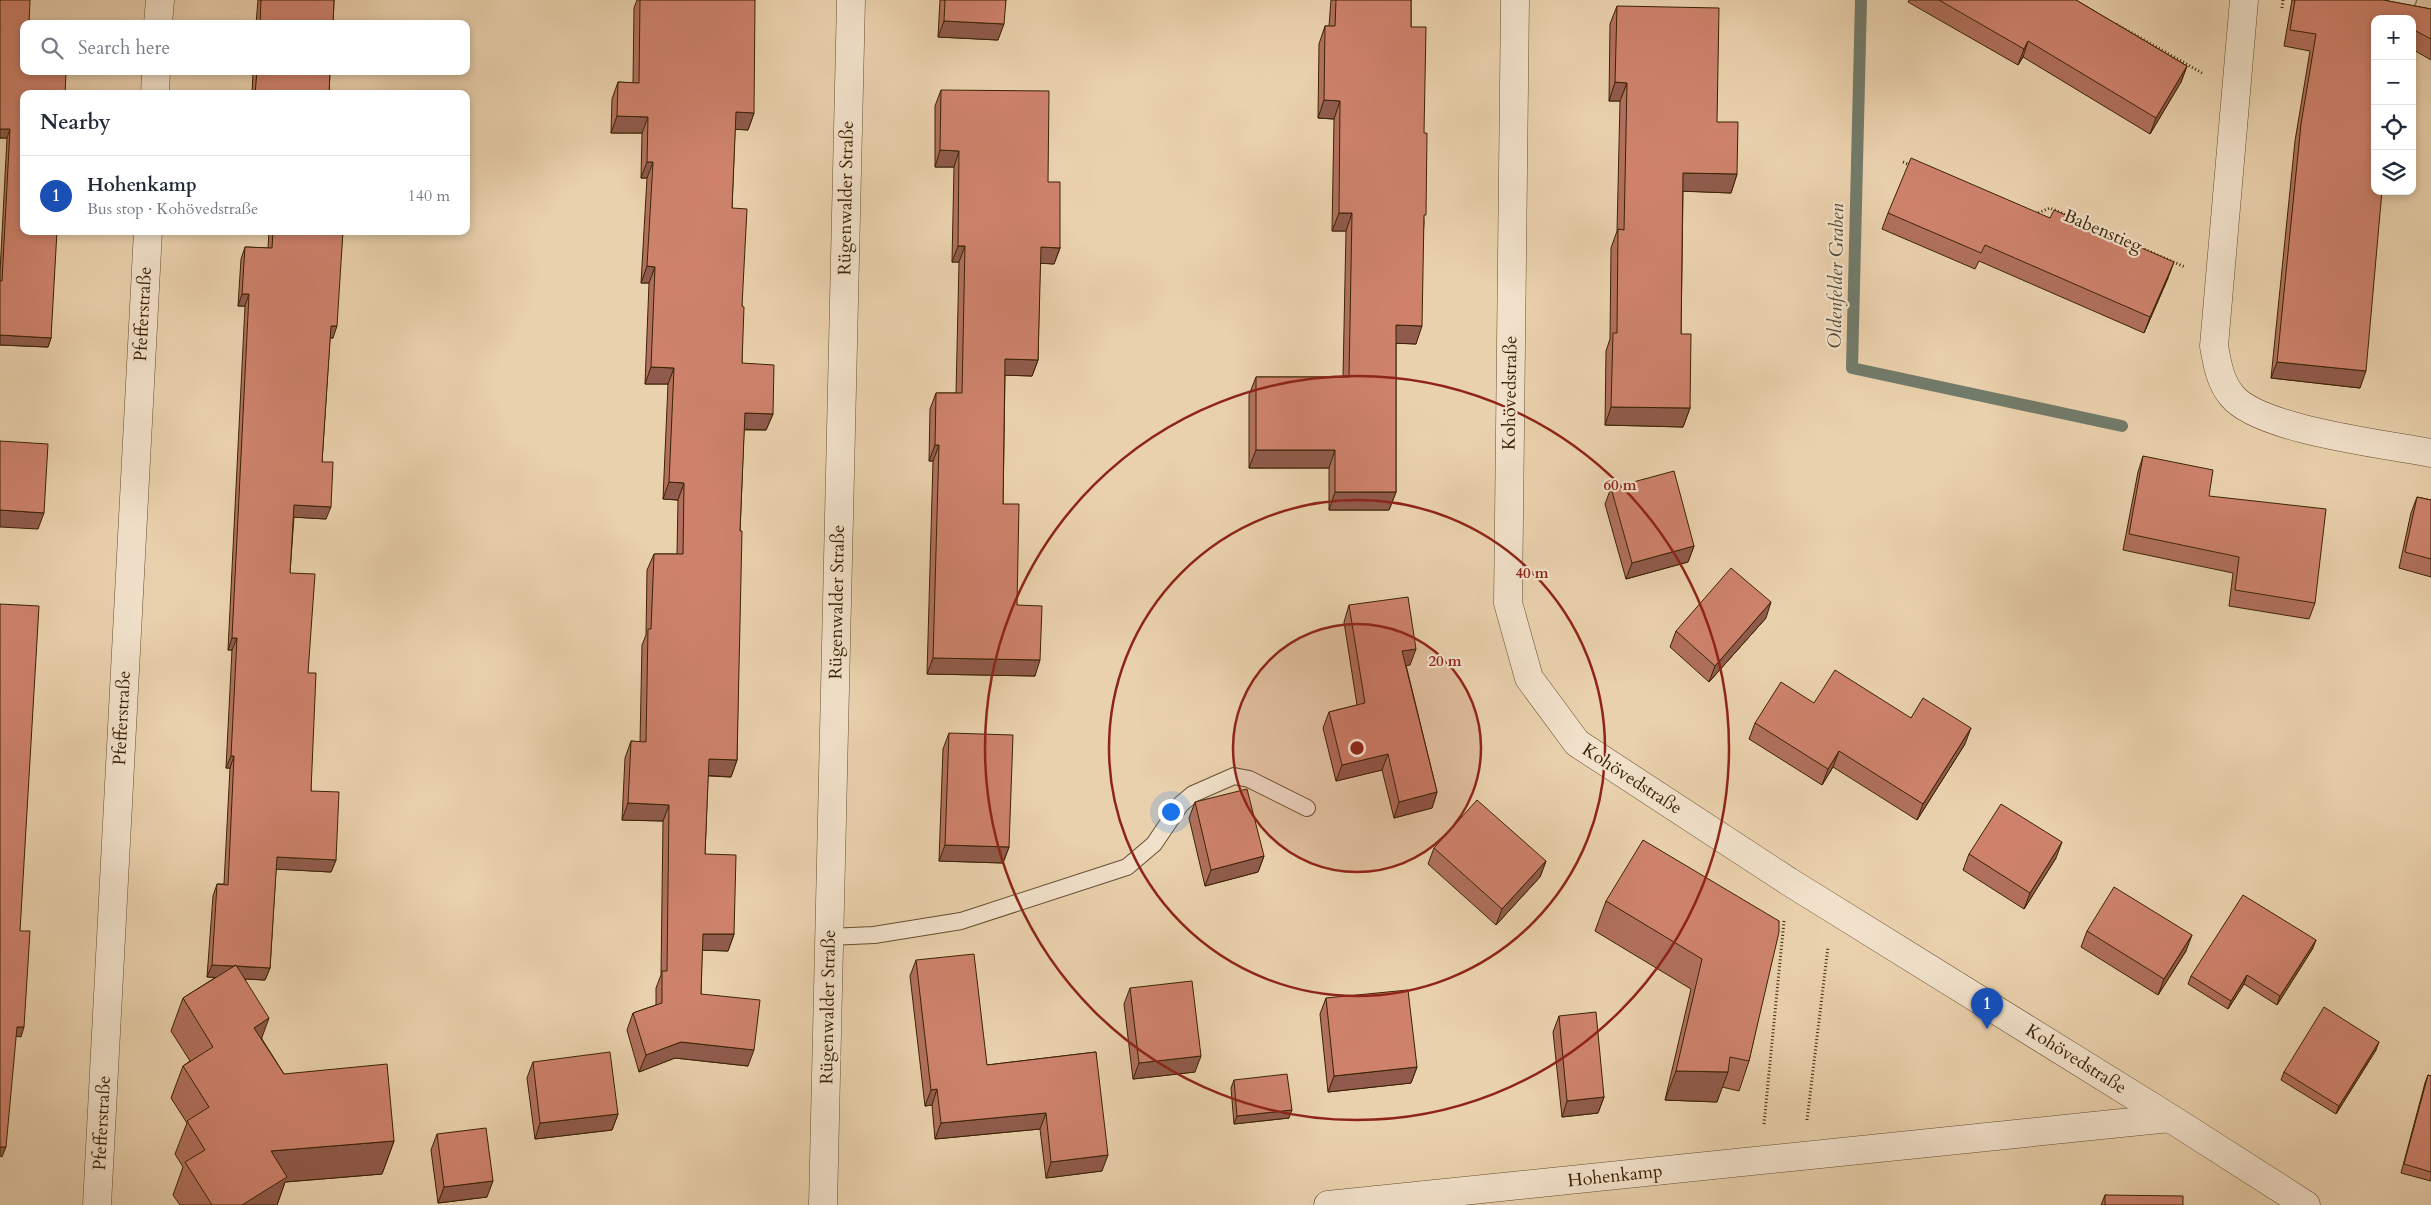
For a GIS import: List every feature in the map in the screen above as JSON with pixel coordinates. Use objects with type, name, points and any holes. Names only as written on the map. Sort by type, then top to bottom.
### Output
[{"type":"street","points":[[158,20],[160,0]]},
{"type":"street","name":"Rügenwalder Straße","points":[[823,1205],[851,0]]},
{"type":"street","name":"Kohövedstraße","points":[[1515,0],[1508,603],[1529,678],[1577,743],[1788,881],[2170,1118],[2306,1205]]},
{"type":"street","points":[[2244,0],[2214,346],[2218,371],[2232,396],[2264,417],[2303,429],[2431,453]]},
{"type":"street","points":[[155,90],[156,75]]},
{"type":"street","name":"Pfefferstraße","points":[[97,1205],[148,235]]},
{"type":"street","name":"Hohenkamp","points":[[1328,1205],[1760,1162],[2170,1118]]},
{"type":"lane","points":[[2397,0],[2408,0]]},
{"type":"lane","points":[[829,937],[874,934],[961,921],[1127,867],[1154,844],[1181,804],[1193,794],[1234,776],[1249,779],[1307,808]]},
{"type":"path","points":[[2108,20],[2237,93]]},
{"type":"path","points":[[1904,162],[1912,166]]},
{"type":"path","name":"Babenstieg","points":[[2034,214],[2050,208],[2220,282]]},
{"type":"path","points":[[1760,1162],[1788,881]]},
{"type":"path","points":[[1802,1157],[1832,907]]},
{"type":"building","points":[[0,0],[30,0],[29,20],[20,20],[20,75],[66,75],[65,90],[20,90],[20,235],[57,235],[51,338],[0,335],[0,281],[2,281],[10,129],[0,129]]},
{"type":"building","points":[[261,0],[334,0],[333,20],[260,20]]},
{"type":"building","points":[[640,0],[755,0],[754,113],[736,112],[732,208],[747,209],[742,306],[744,307],[742,363],[774,365],[773,414],[745,413],[740,531],[742,531],[737,760],[709,759],[705,854],[736,855],[734,934],[703,934],[701,994],[760,1000],[754,1050],[681,1042],[646,1055],[633,1013],[662,1003],[662,971],[667,971],[669,805],[628,803],[631,741],[646,742],[648,629],[651,629],[654,554],[683,554],[684,483],[669,482],[674,368],[651,367],[655,267],[647,266],[653,162],[647,162],[648,117],[617,116],[618,82],[639,83]]},
{"type":"building","points":[[945,0],[1006,0],[1004,24],[944,21]]},
{"type":"building","points":[[1336,0],[1411,0],[1411,27],[1426,27],[1424,133],[1427,133],[1426,215],[1424,215],[1422,326],[1396,325],[1396,492],[1335,492],[1335,450],[1256,450],[1256,377],[1349,377],[1352,213],[1339,213],[1340,101],[1324,100],[1325,26],[1335,26]]},
{"type":"building","points":[[1939,0],[2076,0],[2187,66],[2156,118],[2028,41],[2024,49]]},
{"type":"building","points":[[2295,0],[2383,0],[2431,9],[2431,39],[2416,31],[2416,15],[2371,15],[2371,195],[2382,195],[2366,371],[2277,362],[2301,124],[2316,34],[2290,30]]},
{"type":"building","points":[[1617,6],[1719,8],[1717,122],[1738,122],[1737,174],[1683,173],[1681,334],[1691,334],[1690,408],[1611,407],[1613,333],[1617,333],[1618,229],[1624,230],[1627,83],[1615,82]]},
{"type":"building","points":[[257,75],[330,75],[329,90],[255,90]]},
{"type":"building","points":[[941,90],[1049,91],[1048,182],[1060,182],[1060,248],[1041,247],[1038,360],[1005,359],[1003,504],[1019,504],[1017,605],[1042,606],[1040,660],[933,658],[939,445],[935,445],[936,393],[962,393],[965,246],[958,246],[959,151],[940,150]]},
{"type":"building","points":[[1911,158],[2050,218],[2054,210],[2174,262],[2150,317],[1985,245],[1981,253],[1888,213]]},
{"type":"building","points":[[273,235],[343,235],[337,326],[331,326],[322,462],[333,462],[331,507],[294,505],[290,573],[315,574],[308,673],[316,673],[311,791],[339,792],[336,860],[277,857],[270,968],[212,965],[217,884],[228,885],[234,756],[231,756],[237,638],[232,638],[249,294],[242,294],[245,247],[272,248]]},
{"type":"building","points":[[0,441],[48,444],[44,513],[0,510]]},
{"type":"building","points":[[2143,456],[2213,470],[2209,496],[2326,509],[2315,603],[2235,590],[2239,557],[2129,534]]},
{"type":"building","points":[[1674,471],[1694,546],[1632,563],[1611,488]]},
{"type":"building","points":[[2417,497],[2431,500],[2431,559],[2405,552]]},
{"type":"building","points":[[1731,568],[1771,602],[1715,666],[1676,631]]},
{"type":"building","points":[[1408,597],[1416,649],[1402,651],[1437,792],[1399,802],[1388,754],[1342,765],[1329,712],[1365,703],[1349,605]]},
{"type":"building","points":[[0,604],[39,606],[20,931],[30,931],[24,1027],[17,1027],[6,1147],[0,1147]]},
{"type":"building","points":[[1835,670],[1911,718],[1923,698],[1971,728],[1923,804],[1839,751],[1828,769],[1755,723],[1781,682],[1814,703]]},
{"type":"building","points":[[949,733],[1013,735],[1009,847],[945,845]]},
{"type":"building","points":[[1247,789],[1264,856],[1211,870],[1195,802]]},
{"type":"building","points":[[1477,800],[1546,861],[1502,909],[1434,848]]},
{"type":"building","points":[[2001,804],[2062,842],[2030,893],[1969,854]]},
{"type":"building","points":[[1643,840],[1779,921],[1779,932],[1749,1061],[1730,1057],[1728,1072],[1676,1071],[1702,959],[1606,901]]},
{"type":"building","points":[[2114,887],[2192,935],[2164,979],[2087,931]]},
{"type":"building","points":[[2243,895],[2316,940],[2280,996],[2247,975],[2231,1001],[2191,976]]},
{"type":"building","points":[[974,954],[987,1065],[1096,1052],[1108,1155],[1051,1162],[1046,1113],[941,1123],[937,1089],[931,1090],[916,960]]},
{"type":"building","points":[[236,965],[269,1018],[254,1028],[284,1074],[387,1064],[394,1141],[271,1151],[287,1177],[242,1205],[212,1205],[185,1162],[205,1150],[187,1121],[209,1107],[183,1066],[213,1047],[183,998]]},
{"type":"building","points":[[1192,981],[1201,1056],[1139,1063],[1130,988]]},
{"type":"building","points":[[1408,990],[1417,1067],[1334,1076],[1326,998]]},
{"type":"building","points":[[2324,1007],[2379,1042],[2339,1106],[2284,1072]]},
{"type":"building","points":[[1596,1012],[1604,1097],[1567,1101],[1559,1016]]},
{"type":"building","points":[[610,1052],[618,1114],[540,1123],[533,1062]]},
{"type":"building","points":[[1287,1074],[1292,1110],[1237,1116],[1234,1080]]},
{"type":"building","points":[[2428,1075],[2431,1076],[2431,1172],[2404,1164]]},
{"type":"building","points":[[486,1128],[493,1181],[444,1187],[437,1134]]},
{"type":"building","points":[[2105,1195],[2183,1196],[2183,1205],[2105,1205]]},
{"type":"waterway","name":"Oldenfelder Graben","points":[[1861,0],[1852,368],[2122,426]]},
{"type":"place","name":"Hohenkamp","points":[[1987,1029]]}]
